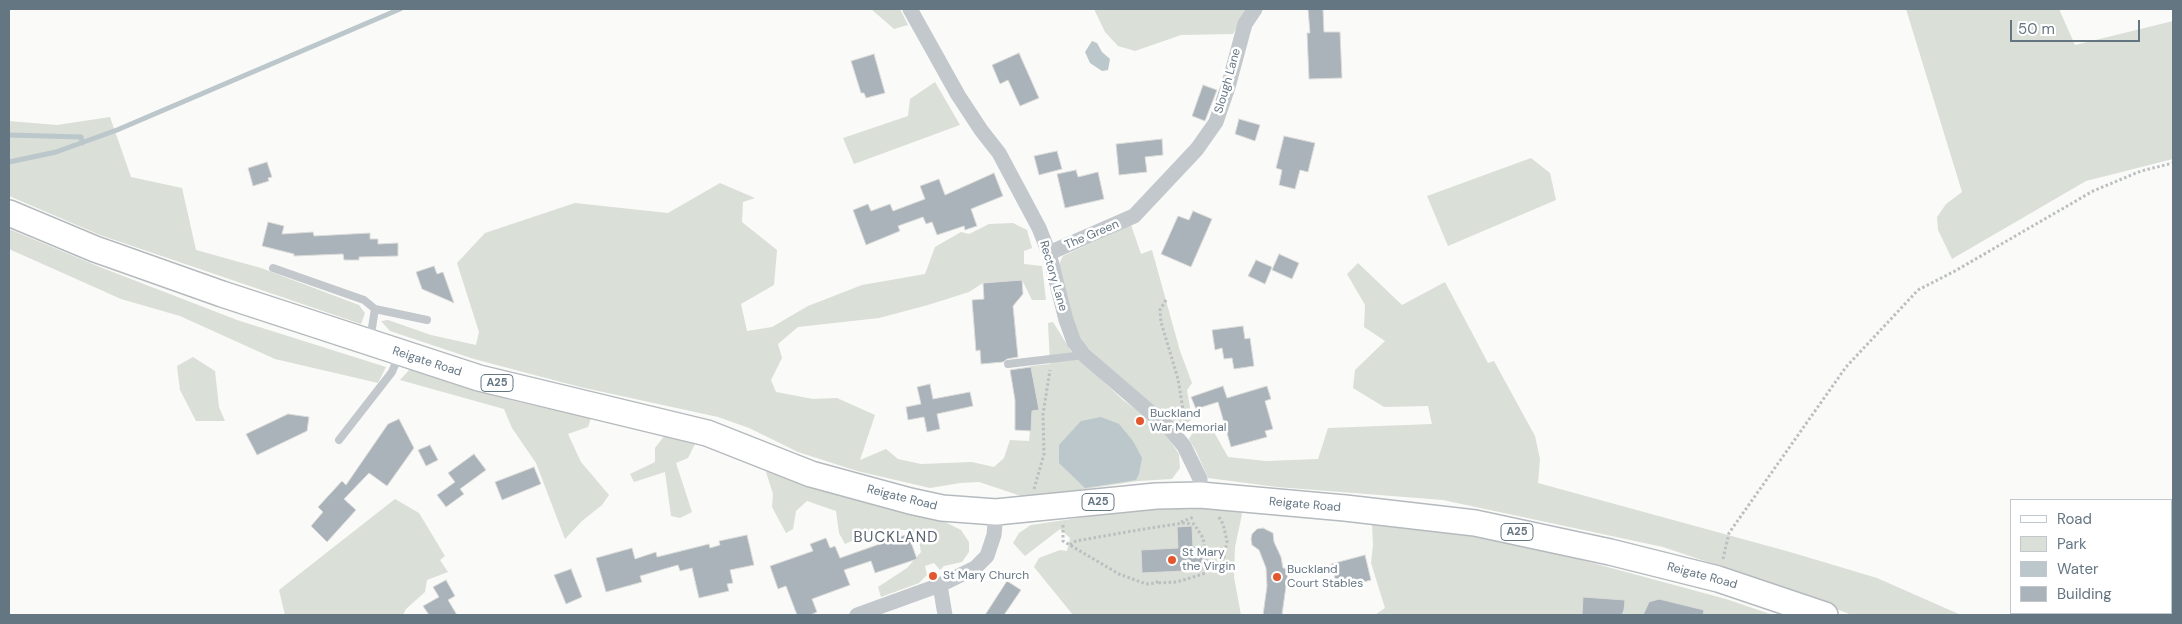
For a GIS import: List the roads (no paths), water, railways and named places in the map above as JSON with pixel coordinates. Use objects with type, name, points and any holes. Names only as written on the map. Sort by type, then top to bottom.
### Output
[{"type":"main road","name":"Reigate Road","points":[[9,213],[150,268],[479,378],[708,433],[811,474],[942,508],[996,512],[1156,496],[1204,509],[1345,508],[1475,523],[1610,552],[1718,579],[1825,615]]},
{"type":"street","name":"Rectory Lane","points":[[910,9],[958,95],[999,153],[1039,228],[1049,253],[1066,320],[1074,342],[1084,355],[1170,429],[1184,446],[1200,479],[1204,509]]},
{"type":"street","name":"Slough Lane","points":[[1134,216],[1179,170],[1208,135],[1220,110],[1245,24],[1255,9]]},
{"type":"street","name":"The Green","points":[[1049,253],[1134,216]]},
{"type":"street","points":[[857,615],[940,585],[975,568],[987,556],[994,534],[996,512]]},
{"type":"street","points":[[940,585],[945,615]]},
{"type":"lane","points":[[272,268],[364,300],[375,309],[427,320]]},
{"type":"lane","points":[[369,342],[375,309]]},
{"type":"lane","points":[[339,440],[392,372],[400,353]]},
{"type":"lane","points":[[1008,364],[1084,355]]},
{"type":"water","points":[[1092,41],[1097,43],[1102,52],[1110,59],[1108,70],[1102,71],[1090,63],[1085,52]]},
{"type":"water","points":[[1101,417],[1119,424],[1133,441],[1142,458],[1139,474],[1136,480],[1085,488],[1059,463],[1059,445],[1081,421]]},
{"type":"waterway","points":[[9,162],[56,152],[117,130],[400,9]]},
{"type":"waterway","points":[[9,135],[81,137],[82,143]]},
{"type":"place","name":"Buckland War Memorial","points":[[1140,421]]},
{"type":"place","name":"St Mary the Virgin","points":[[1172,560]]},
{"type":"place","name":"St Mary Church","points":[[933,576]]},
{"type":"place","name":"Buckland Court Stables","points":[[1277,577]]},
{"type":"district","name":"BUCKLAND","points":[[896,538]]}]
